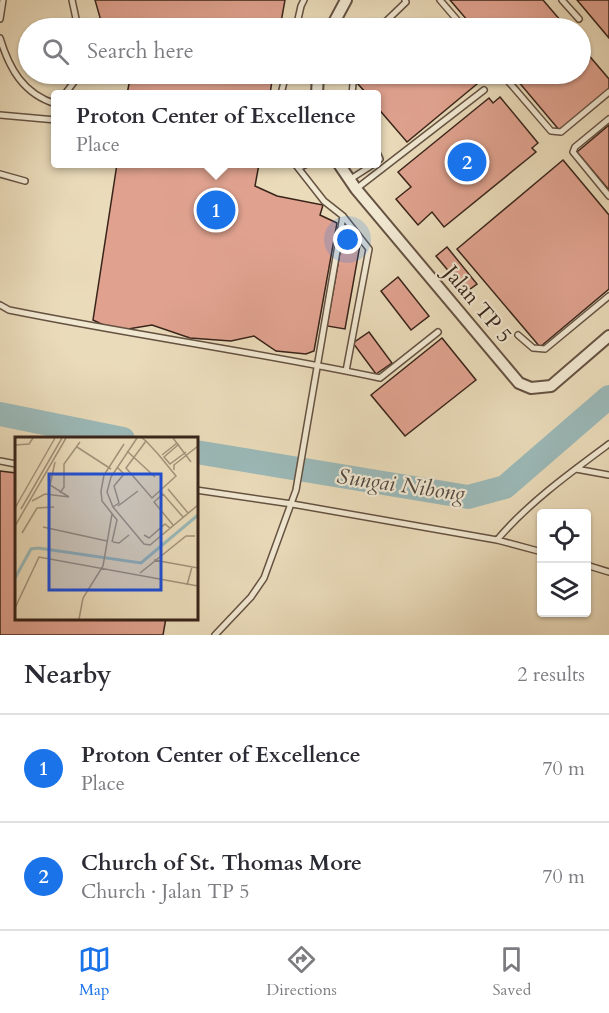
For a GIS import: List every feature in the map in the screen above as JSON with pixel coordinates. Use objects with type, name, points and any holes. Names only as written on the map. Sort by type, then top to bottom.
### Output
[{"type":"street","points":[[337,18],[346,0]]},
{"type":"street","name":"Jalan TP 5","points":[[342,168],[353,185],[519,383],[531,388],[551,386],[609,336]]},
{"type":"lane","points":[[0,19],[3,0]]},
{"type":"lane","points":[[72,0],[76,18]]},
{"type":"lane","points":[[298,18],[304,0]]},
{"type":"lane","points":[[389,18],[406,2],[405,0]]},
{"type":"lane","points":[[440,0],[455,18]]},
{"type":"lane","points":[[562,0],[578,18]]},
{"type":"lane","points":[[0,38],[7,61],[18,76]]},
{"type":"lane","points":[[24,84],[29,90],[51,102]]},
{"type":"lane","points":[[511,84],[551,131],[557,132],[561,132],[609,93]]},
{"type":"lane","points":[[381,165],[484,90]]},
{"type":"lane","points":[[0,114],[51,119]]},
{"type":"lane","points":[[609,119],[575,147],[573,152],[609,196]]},
{"type":"lane","points":[[298,168],[324,201],[343,216],[369,249],[346,371]]},
{"type":"lane","points":[[353,185],[370,168]]},
{"type":"lane","points":[[353,185],[376,168]]},
{"type":"lane","points":[[0,174],[25,181]]},
{"type":"lane","points":[[215,635],[251,597],[264,578],[292,504],[343,216]]},
{"type":"lane","points":[[518,335],[533,348],[545,350],[609,296]]},
{"type":"lane","points":[[0,305],[9,310],[102,329],[380,378],[438,332]]},
{"type":"lane","points":[[497,540],[508,526],[609,444]]},
{"type":"lane","points":[[0,461],[15,464]]},
{"type":"lane","points":[[576,469],[609,475]]},
{"type":"lane","points":[[198,490],[292,504],[497,540],[537,551]]},
{"type":"lane","points":[[591,567],[609,572]]},
{"type":"building","points":[[95,0],[285,0],[282,18],[100,18]]},
{"type":"building","points":[[450,0],[543,0],[558,18],[465,18]]},
{"type":"building","points":[[577,0],[609,0],[609,38]]},
{"type":"building","points":[[591,58],[609,79],[609,90],[560,131],[520,84],[591,84]]},
{"type":"building","points":[[129,84],[272,84],[271,90],[128,90]]},
{"type":"building","points":[[358,84],[477,84],[407,142],[381,112],[381,90],[363,90]]},
{"type":"building","points":[[500,97],[538,143],[532,148],[536,152],[444,227],[432,212],[418,225],[396,199],[411,187],[398,172],[489,98],[493,103]]},
{"type":"building","points":[[609,125],[609,190],[577,152]]},
{"type":"building","points":[[563,160],[609,215],[609,289],[540,347],[457,249]]},
{"type":"building","points":[[116,168],[258,168],[255,186],[277,196],[323,205],[320,215],[337,223],[314,351],[306,354],[276,351],[254,336],[231,341],[190,338],[152,325],[116,331],[93,320]]},
{"type":"building","points":[[342,241],[360,245],[345,329],[327,326]]},
{"type":"building","points":[[447,247],[477,284],[466,292],[436,256]]},
{"type":"building","points":[[398,277],[429,316],[411,330],[381,291]]},
{"type":"building","points":[[369,332],[392,363],[376,374],[353,343]]},
{"type":"building","points":[[442,338],[476,380],[405,436],[371,395]]},
{"type":"building","points":[[0,471],[15,473],[15,620],[166,620],[163,635],[0,635]]},
{"type":"waterway","name":"Sungai Nibong","points":[[198,452],[468,497],[505,487],[609,397]]},
{"type":"waterway","name":"Sungai Nibong","points":[[0,414],[113,437]]},
{"type":"place","name":"Church of St. Thomas More","points":[[467,162]]},
{"type":"place","name":"Proton Center of Excellence","points":[[216,210]]}]
